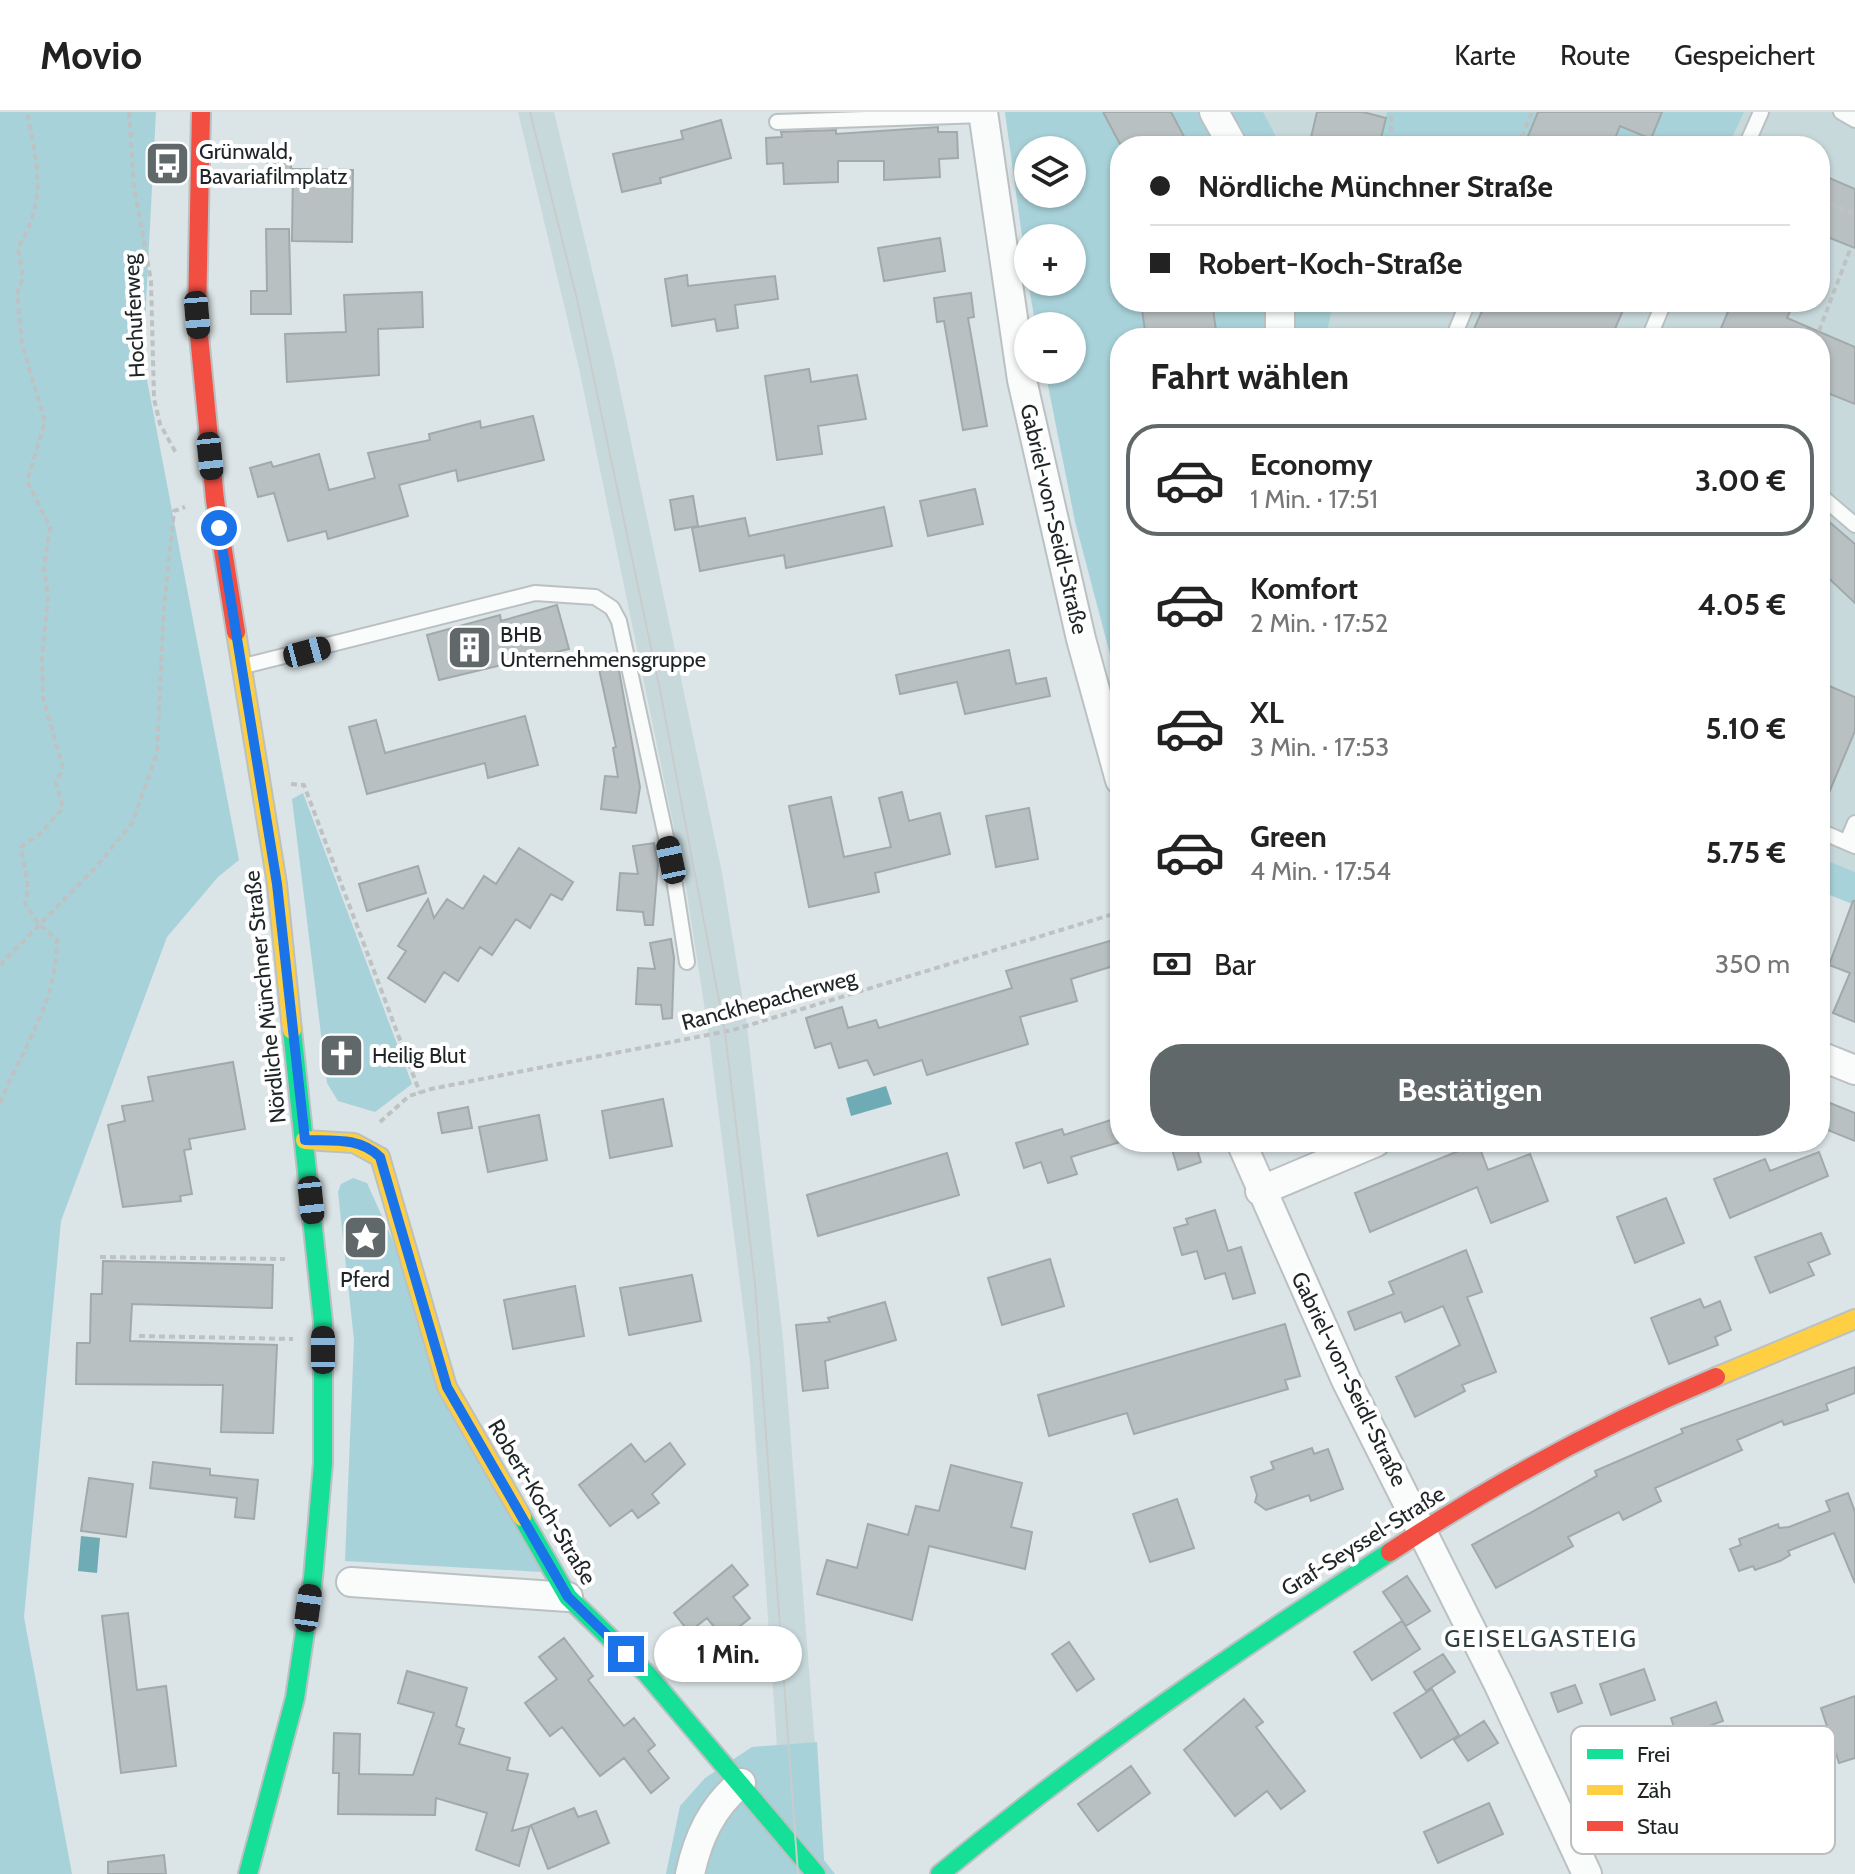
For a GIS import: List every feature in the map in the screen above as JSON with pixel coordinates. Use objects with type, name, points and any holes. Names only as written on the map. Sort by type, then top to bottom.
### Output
[{"type":"street","name":"Nördliche Münchner Straße","points":[[201,112],[197,315],[215,500],[277,884],[323,1322],[323,1463],[313,1578],[295,1698],[248,1874]]},
{"type":"street","points":[[1214,112],[1227,136]]},
{"type":"street","name":"Gabriel-von-Seidl-Straße","points":[[984,114],[1022,380],[1077,624],[1110,744]]},
{"type":"street","points":[[1830,1060],[1855,1070]]},
{"type":"street","points":[[305,1140],[338,1140],[367,1145]]},
{"type":"street","name":"Robert-Koch-Straße","points":[[367,1145],[380,1157],[387,1172],[447,1387],[568,1597],[646,1673],[816,1874]]},
{"type":"street","name":"Gabriel-von-Seidl-Straße","points":[[1245,1152],[1346,1380],[1423,1530],[1571,1840]]},
{"type":"street","points":[[1260,1191],[1352,1152]]},
{"type":"street","name":"Graf-Seyssel-Straße","points":[[940,1874],[1039,1792],[1210,1668],[1423,1530],[1491,1489],[1675,1394],[1855,1319]]},
{"type":"street","points":[[351,1582],[568,1597]]},
{"type":"street","points":[[690,1874],[696,1849],[719,1801],[741,1783]]},
{"type":"street","name":"Gabriel-von-Seidl-Straße","points":[[1577,1854],[1587,1874]]},
{"type":"lane","points":[[1750,136],[1761,112]]},
{"type":"lane","points":[[1841,112],[1855,120]]},
{"type":"lane","points":[[777,122],[984,114]]},
{"type":"lane","points":[[1830,502],[1854,519]]},
{"type":"lane","points":[[243,666],[535,593],[595,597],[612,608],[619,621],[671,860],[687,962]]},
{"type":"lane","points":[[1830,835],[1851,844],[1855,823]]},
{"type":"path","points":[[0,1103],[36,1034],[57,962],[57,940],[39,924],[25,904],[28,887],[21,847],[40,834],[63,808],[56,783],[63,768],[43,698],[42,658],[48,596],[44,567],[50,527],[27,481],[45,422],[22,344],[17,294],[23,277],[18,248],[33,222],[40,187],[27,112]]},
{"type":"path","name":"Hochuferweg","points":[[129,112],[134,187],[151,281],[154,399],[160,424],[183,466],[182,451]]},
{"type":"path","points":[[1391,112],[1391,132]]},
{"type":"path","points":[[1522,136],[1532,112]]},
{"type":"path","points":[[1830,204],[1855,214]]},
{"type":"path","points":[[1830,302],[1851,247]]},
{"type":"path","points":[[0,965],[96,867],[132,823],[157,753],[164,606],[174,511]]},
{"type":"path","points":[[287,784],[304,785],[420,1093],[409,1096],[385,1115],[367,1145]]},
{"type":"path","name":"Ranckhepacherweg","points":[[420,1093],[733,1030],[1110,915]]},
{"type":"path","points":[[100,1257],[317,1260]]},
{"type":"path","points":[[296,1326],[297,1352]]},
{"type":"path","points":[[139,1336],[297,1339]]},
{"type":"shaded area","points":[[0,112],[156,112],[143,359],[239,860],[218,877],[167,937],[61,1221],[24,1617],[72,1874],[0,1874]]},
{"type":"shaded area","points":[[518,112],[554,112],[614,361],[722,873],[747,1026],[783,1339],[824,1860],[780,1789],[750,1362],[709,1036],[685,881],[579,368]]},
{"type":"shaded area","points":[[1005,112],[1855,112],[1855,905],[1830,895],[1830,328],[1110,328],[1110,654],[1075,521],[1048,384],[1086,384],[1086,312],[1033,312],[1031,296],[1086,296],[1086,224],[1020,224],[1018,208],[1086,208],[1086,136],[1014,136],[1014,177]]},
{"type":"shaded area","points":[[1005,112],[1263,112],[1276,136],[1110,136],[1110,312],[1331,312],[1328,328],[1110,328],[1110,654],[1075,521],[1048,384],[1086,384],[1086,312],[1033,312],[1031,296],[1086,296],[1086,224],[1020,224],[1018,208],[1086,208],[1086,136],[1014,136],[1014,177]]},
{"type":"shaded area","points":[[1387,112],[1744,112],[1733,136],[1381,136]]},
{"type":"shaded area","points":[[303,793],[412,1084],[375,1112],[338,1101],[327,1083],[292,799]]},
{"type":"shaded area","points":[[1830,862],[1855,872],[1855,905],[1830,895]]},
{"type":"shaded area","points":[[886,1086],[892,1104],[851,1116],[846,1098]]},
{"type":"shaded area","points":[[353,1178],[367,1183],[542,1572],[345,1561],[354,1340],[338,1192],[341,1184]]},
{"type":"shaded area","points":[[81,1536],[100,1538],[97,1573],[78,1571]]},
{"type":"shaded area","points":[[817,1742],[824,1860],[835,1874],[666,1874],[680,1806],[705,1778],[752,1747]]},
{"type":"building","points":[[1103,112],[1171,112],[1184,136],[1116,136]]},
{"type":"building","points":[[1317,112],[1363,112],[1386,118],[1382,136],[1311,136]]},
{"type":"building","points":[[1538,112],[1662,112],[1652,136],[1644,136],[1620,126],[1616,136],[1528,136]]},
{"type":"building","points":[[721,120],[731,158],[660,178],[661,183],[622,192],[613,154],[683,139],[681,131]]},
{"type":"building","points":[[938,127],[938,132],[957,132],[958,158],[939,159],[940,177],[884,180],[884,161],[838,161],[838,182],[784,184],[783,163],[767,164],[766,138],[782,137],[781,132],[836,130],[836,134]]},
{"type":"building","points":[[268,154],[291,154],[291,183],[267,182]]},
{"type":"building","points":[[293,169],[353,170],[352,242],[292,241]]},
{"type":"building","points":[[1830,178],[1855,189],[1855,248],[1830,238]]},
{"type":"building","points":[[266,229],[289,229],[291,314],[251,314],[251,291],[267,291]]},
{"type":"building","points":[[940,238],[945,271],[884,281],[878,248]]},
{"type":"building","points":[[687,275],[688,286],[775,276],[778,299],[735,305],[738,328],[717,331],[715,319],[672,326],[665,279]]},
{"type":"building","points":[[422,292],[423,327],[378,329],[379,375],[287,382],[285,334],[346,332],[344,295]]},
{"type":"building","points":[[971,293],[974,317],[968,318],[987,426],[963,430],[944,321],[937,322],[934,298]]},
{"type":"building","points":[[1142,312],[1213,312],[1216,328],[1145,328]]},
{"type":"building","points":[[1482,312],[1622,312],[1615,328],[1474,328]]},
{"type":"building","points":[[1728,312],[1790,312],[1787,318],[1810,328],[1721,328]]},
{"type":"building","points":[[1830,336],[1855,347],[1855,404],[1830,394]]},
{"type":"building","points":[[809,369],[811,382],[857,375],[866,419],[818,426],[822,454],[777,460],[765,376]]},
{"type":"building","points":[[533,416],[544,460],[458,481],[456,470],[399,485],[408,516],[328,539],[326,531],[288,541],[274,493],[258,497],[250,468],[271,462],[273,467],[319,454],[329,490],[375,478],[368,453],[430,440],[429,434],[480,421],[481,428]]},
{"type":"building","points":[[975,489],[983,524],[928,536],[920,501]]},
{"type":"building","points":[[693,496],[698,526],[675,530],[670,500]]},
{"type":"building","points":[[884,507],[892,546],[786,568],[784,555],[700,571],[692,528],[745,518],[749,536]]},
{"type":"building","points":[[1830,523],[1855,544],[1855,603],[1830,579]]},
{"type":"building","points":[[557,605],[569,649],[439,680],[427,635],[500,615],[501,621]]},
{"type":"building","points":[[1009,650],[1016,684],[1046,678],[1050,696],[965,714],[957,682],[900,694],[896,675]]},
{"type":"building","points":[[618,665],[640,787],[636,813],[601,809],[605,776],[618,777],[613,748],[616,747],[599,669]]},
{"type":"building","points":[[1830,686],[1855,697],[1855,731],[1830,790]]},
{"type":"building","points":[[525,716],[538,765],[488,778],[485,763],[367,794],[349,727],[376,720],[385,753]]},
{"type":"building","points":[[902,792],[909,821],[940,813],[950,854],[875,873],[879,892],[809,907],[789,806],[831,797],[844,857],[891,847],[879,798]]},
{"type":"building","points":[[1029,808],[1038,859],[996,867],[986,816]]},
{"type":"building","points":[[654,843],[658,864],[653,925],[645,925],[643,912],[617,910],[620,873],[638,874],[633,846]]},
{"type":"building","points":[[519,848],[573,882],[562,900],[551,894],[530,928],[516,919],[492,955],[480,947],[458,981],[444,972],[425,1002],[388,978],[406,951],[398,946],[428,899],[434,918],[447,899],[463,909],[484,876],[496,884]]},
{"type":"building","points":[[418,866],[426,893],[367,911],[359,884]]},
{"type":"building","points":[[1855,901],[1855,1022],[1833,1013],[1850,973],[1830,965]]},
{"type":"building","points":[[671,939],[674,958],[672,1018],[663,1019],[661,1005],[636,1004],[638,968],[655,969],[650,943]]},
{"type":"building","points":[[1110,941],[1110,967],[1071,979],[1077,1001],[1020,1017],[1028,1044],[927,1075],[922,1060],[874,1075],[867,1060],[839,1068],[831,1043],[815,1048],[806,1018],[842,1007],[848,1028],[876,1020],[879,1028],[1012,988],[1006,971]]},
{"type":"building","points":[[233,1062],[245,1129],[189,1139],[191,1149],[184,1150],[192,1194],[180,1196],[181,1201],[123,1207],[108,1125],[125,1121],[122,1106],[153,1101],[148,1077]]},
{"type":"building","points":[[663,1099],[672,1146],[610,1158],[602,1111]]},
{"type":"building","points":[[1830,1103],[1855,1113],[1855,1141],[1830,1131]]},
{"type":"building","points":[[468,1107],[472,1128],[442,1133],[438,1113]]},
{"type":"building","points":[[539,1115],[547,1160],[488,1172],[479,1127]]},
{"type":"building","points":[[1110,1120],[1110,1145],[1071,1157],[1077,1174],[1048,1183],[1041,1162],[1024,1168],[1016,1143],[1062,1129],[1064,1135]]},
{"type":"building","points":[[1173,1152],[1198,1152],[1201,1162],[1178,1170]]},
{"type":"building","points":[[1456,1152],[1481,1152],[1488,1170],[1530,1154],[1548,1201],[1491,1223],[1477,1187],[1370,1232],[1355,1193]]},
{"type":"building","points":[[1819,1152],[1828,1176],[1730,1218],[1714,1179],[1765,1159],[1770,1171]]},
{"type":"building","points":[[947,1153],[959,1195],[818,1236],[807,1195]]},
{"type":"building","points":[[1666,1198],[1684,1243],[1635,1263],[1617,1217]]},
{"type":"building","points":[[1215,1210],[1228,1251],[1241,1247],[1255,1293],[1233,1299],[1225,1273],[1205,1279],[1197,1251],[1182,1255],[1174,1228],[1188,1224],[1186,1219]]},
{"type":"building","points":[[1821,1233],[1830,1254],[1808,1263],[1814,1275],[1770,1293],[1755,1257]]},
{"type":"building","points":[[1466,1250],[1482,1292],[1467,1297],[1496,1372],[1462,1385],[1465,1391],[1415,1417],[1396,1377],[1460,1345],[1443,1306],[1405,1322],[1401,1312],[1355,1330],[1348,1312],[1394,1294],[1389,1282]]},
{"type":"building","points":[[1050,1259],[1064,1306],[1002,1325],[988,1278]]},
{"type":"building","points":[[103,1261],[273,1265],[272,1308],[132,1304],[130,1341],[277,1345],[273,1433],[221,1432],[223,1385],[76,1384],[77,1343],[90,1343],[91,1294],[102,1294]]},
{"type":"building","points":[[692,1275],[701,1321],[629,1335],[620,1288]]},
{"type":"building","points":[[575,1286],[584,1336],[513,1349],[504,1300]]},
{"type":"building","points":[[1700,1299],[1704,1308],[1720,1301],[1731,1330],[1715,1337],[1718,1345],[1669,1364],[1651,1318]]},
{"type":"building","points":[[885,1302],[896,1340],[825,1361],[828,1388],[803,1391],[796,1325],[830,1322],[828,1318]]},
{"type":"building","points":[[1285,1324],[1300,1376],[1285,1380],[1288,1389],[1134,1434],[1127,1413],[1049,1436],[1038,1395]]},
{"type":"building","points":[[1855,1367],[1855,1393],[1826,1404],[1828,1410],[1784,1425],[1782,1421],[1737,1440],[1742,1450],[1655,1488],[1661,1501],[1623,1520],[1619,1512],[1568,1537],[1573,1546],[1496,1588],[1472,1545],[1597,1476],[1595,1471],[1683,1433],[1681,1429]]},
{"type":"building","points":[[670,1443],[685,1464],[652,1494],[659,1503],[638,1518],[632,1510],[610,1526],[579,1485],[631,1444],[645,1462]]},
{"type":"building","points":[[1312,1448],[1314,1454],[1328,1449],[1343,1489],[1311,1501],[1309,1495],[1266,1510],[1255,1502],[1257,1495],[1251,1477],[1274,1469],[1271,1462]]},
{"type":"building","points":[[153,1462],[210,1469],[210,1475],[258,1480],[254,1519],[235,1517],[237,1498],[150,1488]]},
{"type":"building","points":[[951,1465],[1022,1483],[1011,1527],[1032,1532],[1025,1569],[929,1546],[912,1620],[817,1594],[827,1560],[857,1568],[868,1524],[908,1535],[916,1506],[939,1511]]},
{"type":"building","points":[[89,1478],[133,1484],[126,1537],[81,1531]]},
{"type":"building","points":[[1848,1493],[1855,1512],[1855,1583],[1834,1533],[1788,1551],[1790,1555],[1780,1561],[1755,1570],[1753,1566],[1739,1571],[1730,1549],[1741,1545],[1739,1539],[1778,1524],[1779,1528],[1789,1527],[1830,1511],[1826,1501]]},
{"type":"building","points":[[1177,1499],[1194,1548],[1150,1562],[1133,1514]]},
{"type":"building","points":[[732,1565],[748,1585],[733,1597],[750,1618],[724,1639],[707,1618],[689,1632],[674,1613]]},
{"type":"building","points":[[1407,1576],[1430,1611],[1406,1626],[1383,1592]]},
{"type":"building","points":[[128,1613],[137,1690],[166,1686],[176,1766],[121,1773],[102,1616]]},
{"type":"building","points":[[1402,1621],[1420,1649],[1372,1680],[1354,1652]]},
{"type":"building","points":[[564,1638],[593,1676],[588,1680],[624,1726],[634,1718],[655,1745],[648,1751],[669,1778],[651,1793],[624,1758],[600,1776],[562,1727],[550,1736],[525,1703],[557,1679],[539,1657]]},
{"type":"building","points":[[1069,1642],[1094,1679],[1077,1691],[1052,1654]]},
{"type":"building","points":[[1443,1654],[1455,1672],[1426,1691],[1414,1672]]},
{"type":"building","points":[[1644,1669],[1655,1700],[1611,1715],[1600,1684]]},
{"type":"building","points":[[407,1671],[467,1688],[456,1726],[464,1729],[459,1744],[510,1758],[507,1770],[528,1774],[512,1831],[530,1826],[519,1866],[476,1850],[487,1813],[436,1798],[435,1815],[338,1814],[339,1773],[333,1773],[334,1733],[360,1734],[359,1774],[413,1775],[434,1713],[398,1703]]},
{"type":"building","points":[[1575,1685],[1582,1703],[1558,1712],[1551,1693]]},
{"type":"building","points":[[1432,1689],[1459,1735],[1421,1758],[1394,1713]]},
{"type":"building","points":[[1855,1696],[1855,1758],[1839,1763],[1835,1751],[1835,1726],[1827,1726],[1821,1708]]},
{"type":"building","points":[[1244,1699],[1263,1722],[1256,1727],[1305,1791],[1281,1809],[1267,1791],[1235,1816],[1184,1750]]},
{"type":"building","points":[[1716,1702],[1723,1721],[1709,1726],[1674,1726],[1671,1718]]},
{"type":"building","points":[[1484,1721],[1498,1743],[1468,1761],[1454,1740]]},
{"type":"building","points":[[1131,1766],[1150,1793],[1098,1831],[1078,1804]]},
{"type":"building","points":[[1489,1803],[1503,1834],[1438,1863],[1424,1832]]},
{"type":"building","points":[[574,1808],[578,1817],[596,1811],[609,1843],[548,1869],[531,1825]]},
{"type":"building","points":[[164,1855],[166,1874],[108,1874],[108,1862]]},
{"type":"tram line","points":[[530,112],[577,299],[660,690],[725,1032],[755,1284],[798,1874]]},
{"type":"traffic: fast","points":[[248,1874],[295,1698],[313,1578],[323,1463],[323,1322],[292,1030]]},
{"type":"traffic: fast","points":[[522,1517],[568,1597],[646,1673],[816,1874]]},
{"type":"traffic: fast","points":[[940,1874],[1160,1706],[1390,1552]]},
{"type":"traffic: slow","points":[[236,632],[277,884],[292,1030]]},
{"type":"traffic: slow","points":[[305,1140],[354,1143],[380,1157],[447,1387],[522,1517]]},
{"type":"traffic: slow","points":[[1716,1377],[1855,1319]]},
{"type":"traffic: jam","points":[[201,112],[197,315],[215,500],[236,632]]},
{"type":"traffic: jam","points":[[1390,1552],[1549,1457],[1716,1377]]},
{"type":"place","name":"Grünwald, Bavariafilmplatz","points":[[168,164]]},
{"type":"place","name":"BHB Unternehmensgruppe","points":[[469,647]]},
{"type":"place","name":"Heilig Blut","points":[[341,1055]]},
{"type":"place","name":"Pferd","points":[[365,1238]]},
{"type":"district","name":"GEISELGASTEIG","points":[[1541,1638]]},
{"type":"route","points":[[219,528],[277,884],[305,1140],[338,1140],[367,1145],[380,1157],[387,1172],[447,1387],[568,1597],[626,1654]]}]
